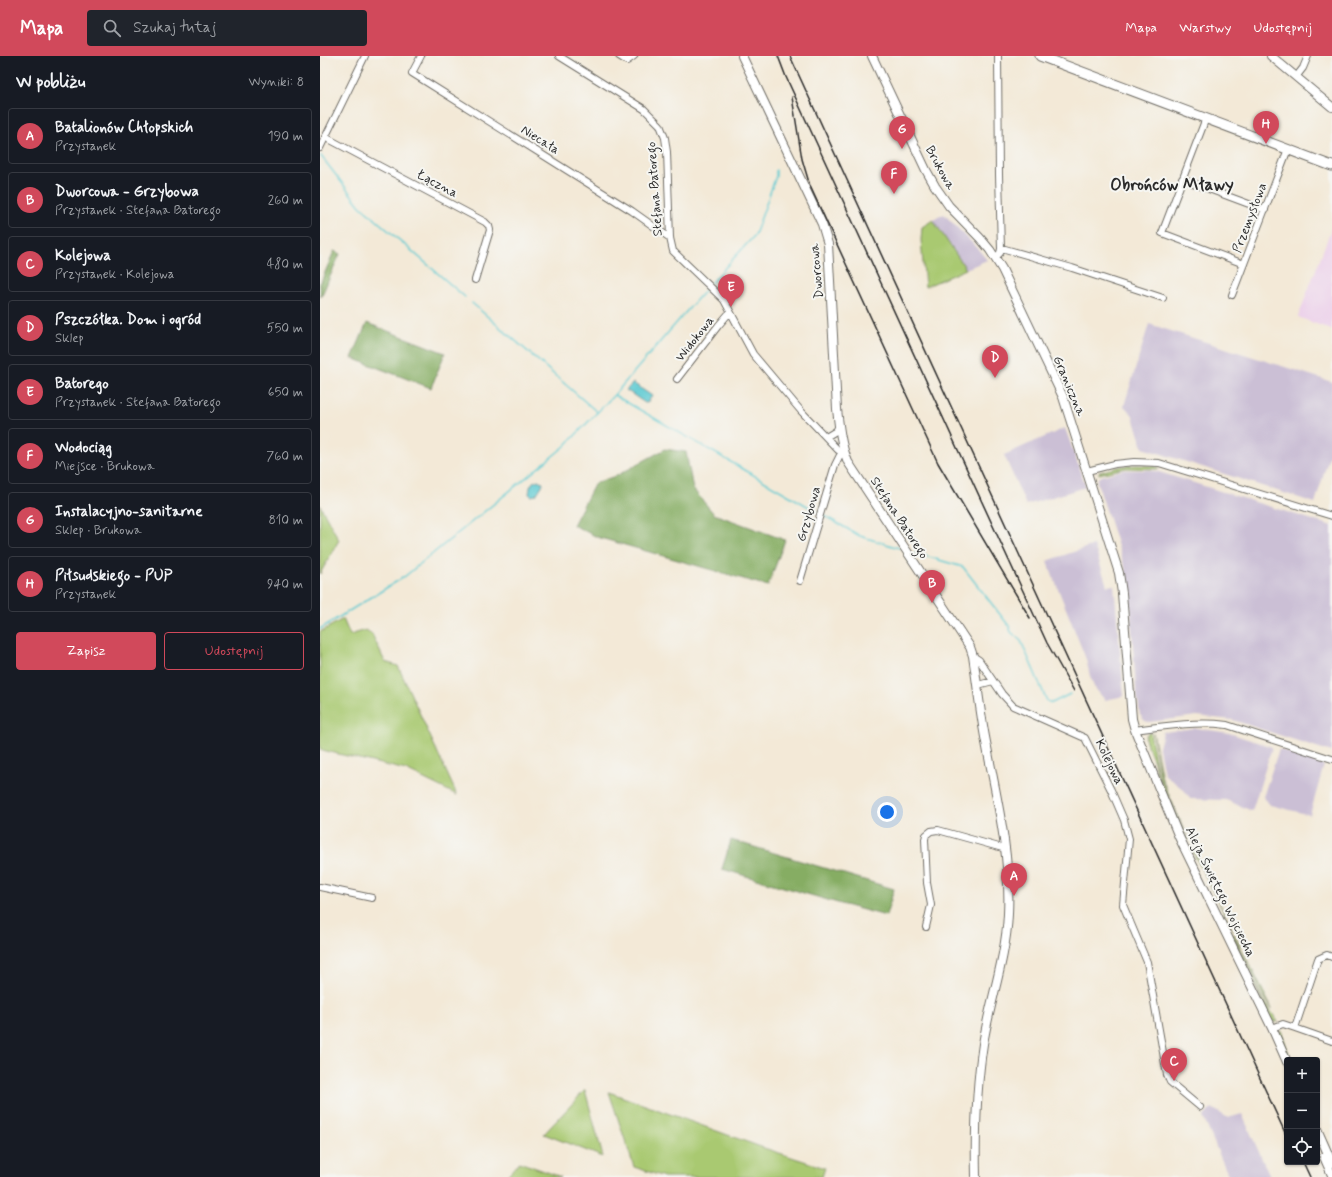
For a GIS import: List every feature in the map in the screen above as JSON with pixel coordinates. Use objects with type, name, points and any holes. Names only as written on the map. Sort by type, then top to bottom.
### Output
[{"type":"main road","points":[[1040,56],[1332,166]]},
{"type":"street","points":[[320,148],[365,56]]},
{"type":"street","name":"Niecała","points":[[421,56],[412,73],[632,211],[670,238]]},
{"type":"street","name":"Stefana Batorego","points":[[559,56],[644,109],[660,125],[665,138],[667,152],[670,238],[672,251],[724,300],[753,354],[801,411],[843,453],[970,648],[973,656],[979,660],[1002,694],[1013,706],[1085,738]]},
{"type":"street","points":[[619,56],[627,61],[634,56]]},
{"type":"street","name":"Dworcowa","points":[[742,56],[822,224],[828,244],[839,426],[843,453]]},
{"type":"street","name":"Brukowa","points":[[872,56],[935,186],[949,206],[980,238],[995,258]]},
{"type":"street","points":[[995,258],[1000,253],[1001,249],[998,56]]},
{"type":"street","points":[[1271,56],[1332,107]]},
{"type":"street","points":[[1296,77],[1308,56]]},
{"type":"street","points":[[1206,118],[1162,233],[1244,264]]},
{"type":"street","name":"Łączna","points":[[325,137],[478,218],[489,226],[490,230],[475,280]]},
{"type":"street","name":"Przemysłowa","points":[[1232,295],[1288,150]]},
{"type":"street","points":[[1182,179],[1265,210]]},
{"type":"street","points":[[1001,249],[1072,268],[1163,298]]},
{"type":"street","name":"Graniczna","points":[[995,258],[1002,269],[1063,397],[1119,573],[1123,600],[1132,719],[1135,730]]},
{"type":"street","name":"Widokowa","points":[[677,379],[730,312]]},
{"type":"street","points":[[826,437],[836,431],[839,426]]},
{"type":"street","name":"Grzybowa","points":[[800,581],[835,464],[843,453]]},
{"type":"street","points":[[1087,471],[1115,464],[1134,462],[1159,463],[1332,516]]},
{"type":"street","points":[[973,656],[985,735],[1006,849],[1008,897],[1007,930],[984,1037],[978,1084],[975,1125],[976,1177]]},
{"type":"street","points":[[978,685],[993,681]]},
{"type":"street","points":[[1135,730],[1193,724],[1228,725],[1332,759]]},
{"type":"street","name":"Aleja Świętego Wojciecha","points":[[1135,730],[1179,837],[1285,1057]]},
{"type":"street","name":"Kolejowa","points":[[1085,738],[1111,790],[1127,830],[1128,847],[1124,904],[1147,962],[1167,1075],[1170,1082],[1200,1107]]},
{"type":"street","points":[[926,927],[931,905],[927,883],[925,846],[925,840],[928,833],[938,830],[1006,849]]},
{"type":"street","points":[[320,887],[372,898]]},
{"type":"street","points":[[1295,1028],[1318,959],[1327,955],[1332,957]]},
{"type":"street","points":[[1272,1028],[1283,1024],[1332,1041]]},
{"type":"street","points":[[1320,1136],[1332,1163]]},
{"type":"street","points":[[1320,1149],[1332,1175]]},
{"type":"shaded area","points":[[944,214],[987,260],[966,269],[933,220]]},
{"type":"shaded area","points":[[1332,227],[1332,330],[1298,317]]},
{"type":"shaded area","points":[[1149,324],[1332,382],[1332,447],[1315,503],[1143,448],[1132,414],[1124,406]]},
{"type":"shaded area","points":[[1065,428],[1086,487],[1026,505],[1004,455]]},
{"type":"shaded area","points":[[1123,470],[1150,470],[1159,472],[1332,526],[1332,752],[1233,720],[1197,716],[1149,722],[1145,721],[1140,715],[1136,688],[1129,588],[1125,568],[1097,482],[1098,478],[1101,476]]},
{"type":"shaded area","points":[[1094,545],[1107,586],[1114,585],[1124,696],[1105,700],[1094,687],[1086,659],[1047,561]]},
{"type":"shaded area","points":[[1196,728],[1229,733],[1272,747],[1252,811],[1226,800],[1190,799],[1184,790],[1164,774],[1159,748],[1163,732]]},
{"type":"shaded area","points":[[1279,749],[1324,765],[1310,815],[1270,805],[1263,797]]},
{"type":"shaded area","points":[[1212,1108],[1228,1118],[1242,1114],[1270,1177],[1229,1177],[1203,1117]]},
{"type":"green space","points":[[933,220],[966,269],[925,287],[921,240],[922,227]]},
{"type":"green space","points":[[334,251],[340,254],[321,297],[320,284]]},
{"type":"green space","points":[[367,323],[445,353],[431,388],[352,358]]},
{"type":"green space","points":[[665,449],[686,452],[693,489],[714,514],[785,540],[768,586],[597,537],[573,525],[595,483],[618,475]]},
{"type":"green space","points":[[1122,466],[1155,466],[1159,469],[1126,468],[1099,474],[1099,472]]},
{"type":"green space","points":[[320,505],[339,540],[320,574]]},
{"type":"green space","points":[[343,619],[350,635],[366,630],[372,634],[385,662],[398,666],[457,795],[406,770],[320,749],[320,632]]},
{"type":"green space","points":[[1150,732],[1158,777],[1186,840],[1157,777],[1154,762],[1145,739],[1146,735]]},
{"type":"green space","points":[[1153,733],[1162,779],[1189,841],[1160,778]]},
{"type":"green space","points":[[731,840],[894,889],[886,916],[722,869]]},
{"type":"green space","points":[[1192,846],[1233,931],[1191,848]]},
{"type":"green space","points":[[1234,934],[1272,1009],[1264,997]]},
{"type":"green space","points":[[1232,935],[1262,998],[1278,1022],[1272,1021],[1231,936]]},
{"type":"green space","points":[[1281,1030],[1290,1057],[1289,1057],[1279,1034]]},
{"type":"green space","points":[[585,1090],[603,1157],[544,1134]]},
{"type":"green space","points":[[609,1092],[761,1147],[825,1168],[822,1177],[664,1177],[634,1167]]},
{"type":"green space","points":[[519,1162],[561,1177],[506,1177]]},
{"type":"water","points":[[633,383],[652,396],[647,403],[626,390]]},
{"type":"water","points":[[538,480],[543,484],[536,495],[531,496],[529,494],[530,487],[533,482]]},
{"type":"waterway","points":[[321,156],[360,206],[465,297]]},
{"type":"waterway","points":[[711,283],[755,235],[776,176],[776,170]]},
{"type":"waterway","points":[[614,395],[705,290]]},
{"type":"waterway","points":[[472,303],[597,412]]},
{"type":"waterway","points":[[320,629],[404,577],[565,446],[614,395],[816,511]]},
{"type":"waterway","points":[[823,515],[860,536],[899,548]]},
{"type":"waterway","points":[[915,553],[963,567],[1009,626],[1011,632],[1021,641],[1047,701],[1052,703],[1070,694]]},
{"type":"railway","points":[[778,56],[786,77],[1047,643],[1074,691]]},
{"type":"railway","points":[[790,56],[1284,1130]]},
{"type":"railway","points":[[792,97],[802,159],[810,186],[938,463],[1030,618]]},
{"type":"railway","points":[[1304,1165],[1310,1177]]},
{"type":"place","name":"Piłsudskiego - PUP","points":[[1266,144]]},
{"type":"place","name":"Instalacyjno-sanitarne","points":[[902,149]]},
{"type":"place","name":"Wodociąg","points":[[894,194]]},
{"type":"place","name":"Batorego","points":[[731,307]]},
{"type":"place","name":"Pszczółka. Dom i ogród","points":[[995,378]]},
{"type":"place","name":"Dworcowa - Grzybowa","points":[[932,603]]},
{"type":"place","name":"Batalionów Chłopskich","points":[[1014,896]]},
{"type":"place","name":"Kolejowa","points":[[1174,1081]]},
{"type":"district","name":"Obrońców Mławy","points":[[1172,185]]}]
